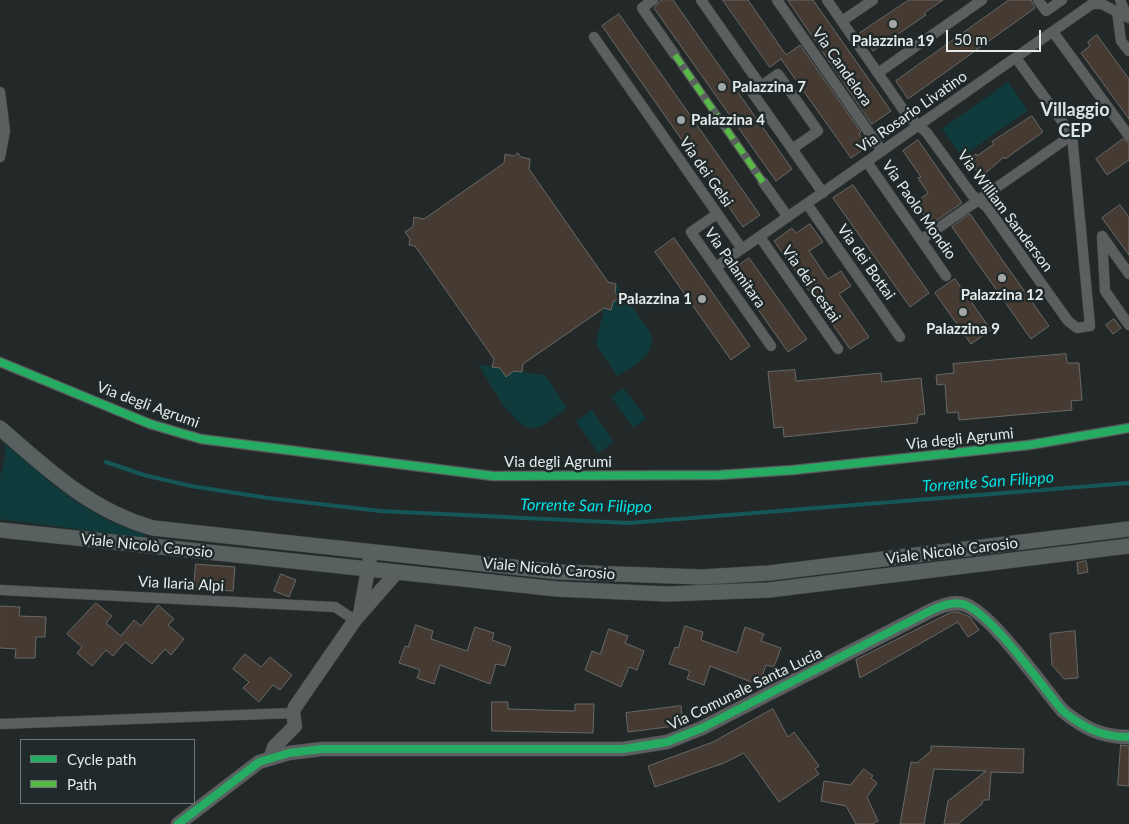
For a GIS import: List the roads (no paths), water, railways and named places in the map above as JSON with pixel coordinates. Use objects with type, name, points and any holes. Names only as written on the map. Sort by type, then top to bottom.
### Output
[{"type":"main road","name":"Viale Nicolò Carosio","points":[[0,428],[76,492],[103,510],[133,523],[169,531],[569,572],[702,577],[769,573],[1129,529]]},
{"type":"main road","name":"Viale Nicolò Carosio","points":[[0,530],[566,590],[701,594],[769,590],[1129,546]]},
{"type":"street","points":[[653,0],[642,8],[788,217]]},
{"type":"street","points":[[701,0],[761,86]]},
{"type":"street","name":"Via Candelora","points":[[777,0],[882,151]]},
{"type":"street","name":"Via William Sanderson","points":[[827,0],[907,115],[927,133],[972,195],[986,207],[1068,322],[1077,328],[1090,326],[1072,135]]},
{"type":"street","points":[[842,21],[873,0]]},
{"type":"street","points":[[878,73],[982,0]]},
{"type":"street","points":[[1038,0],[1046,11],[1062,0]]},
{"type":"street","points":[[1120,0],[1125,16],[1122,40],[1129,51]]},
{"type":"street","name":"Via Rosario Livatino","points":[[716,267],[1053,32],[1083,4],[1097,3],[1125,16]]},
{"type":"street","points":[[1053,32],[1129,136]]},
{"type":"street","name":"Via dei Gelsi","points":[[594,37],[742,249]]},
{"type":"street","points":[[921,240],[1072,135],[1016,58]]},
{"type":"street","points":[[792,149],[818,132],[778,74],[752,92],[792,149],[823,193]]},
{"type":"street","points":[[0,92],[5,130],[0,157]]},
{"type":"street","name":"Via Paolo Mondio","points":[[866,162],[946,276]]},
{"type":"street","name":"Via dei Bottai","points":[[807,204],[900,337]]},
{"type":"street","name":"Via Palamitara","points":[[717,214],[691,232],[771,346]]},
{"type":"street","points":[[1129,274],[1102,236],[1104,291],[1129,325]]},
{"type":"street","name":"Via dei Cestai","points":[[760,237],[838,349]]},
{"type":"street","name":"Via degli Agrumi","points":[[0,362],[150,424],[202,439],[493,476],[719,475],[793,470],[1029,445],[1129,428]]},
{"type":"street","points":[[358,617],[371,552]]},
{"type":"street","points":[[270,758],[274,747],[295,726],[293,713],[358,617],[397,572]]},
{"type":"street","name":"Via Ilaria Alpi","points":[[0,590],[335,606],[358,617]]},
{"type":"street","name":"Via Comunale Santa Lucia","points":[[178,824],[239,777],[270,758],[288,753],[322,750],[623,749],[667,742],[702,728],[930,611],[952,603],[962,604],[981,614],[1062,711],[1073,720],[1101,735],[1129,737]]},
{"type":"street","points":[[0,724],[293,713]]},
{"type":"waterway","name":"Torrente San Filippo","points":[[106,462],[144,475],[191,486],[268,498],[380,511],[629,523],[1129,483]]},
{"type":"place","name":"Palazzina 19","points":[[893,24]]},
{"type":"place","name":"Palazzina 7","points":[[722,87]]},
{"type":"place","name":"Palazzina 4","points":[[681,120]]},
{"type":"place","name":"Palazzina 12","points":[[1002,278]]},
{"type":"place","name":"Palazzina 1","points":[[702,299]]},
{"type":"place","name":"Palazzina 9","points":[[963,312]]},
{"type":"district","name":"Villaggio CEP","points":[[1075,120]]}]
